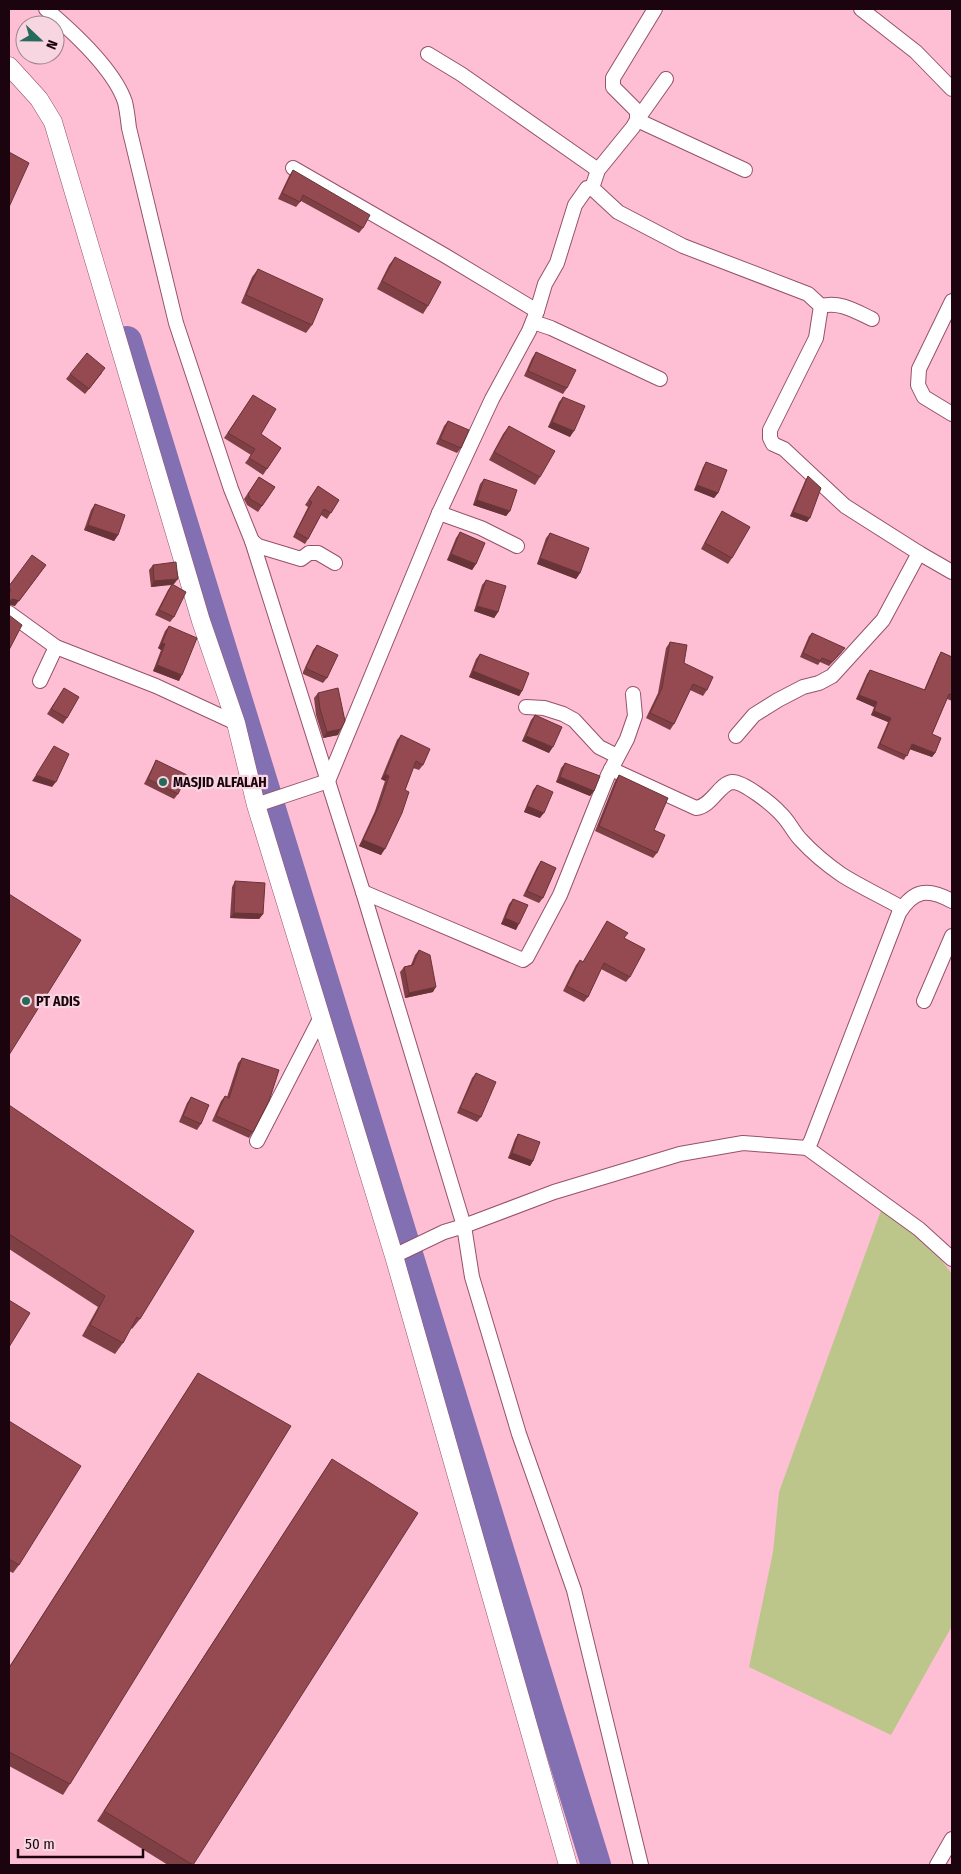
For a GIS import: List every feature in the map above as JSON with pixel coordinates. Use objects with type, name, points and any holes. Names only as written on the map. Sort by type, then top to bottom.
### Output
[{"type":"street","points":[[46,9],[72,31],[114,79],[125,102],[129,128],[176,323],[231,489],[252,541],[328,781],[464,1226],[472,1277],[519,1434],[574,1590],[640,1865]]},
{"type":"street","points":[[637,120],[637,111],[613,87],[613,78],[655,9]]},
{"type":"street","points":[[861,9],[916,52],[952,89]]},
{"type":"street","points":[[428,54],[461,74],[598,170]]},
{"type":"street","points":[[9,66],[39,99],[53,122],[198,612],[236,723],[261,804],[321,1017],[397,1255],[568,1865]]},
{"type":"street","points":[[592,188],[598,170],[633,127],[666,79]]},
{"type":"street","points":[[637,120],[745,170]]},
{"type":"street","points":[[293,168],[436,250],[551,328],[660,379]]},
{"type":"street","points":[[261,804],[328,781],[439,513],[492,399],[535,316],[545,284],[557,263],[575,205],[587,188],[592,188],[618,212],[683,246],[808,294],[821,306]]},
{"type":"street","points":[[952,301],[919,369],[918,385],[924,397],[952,414]]},
{"type":"street","points":[[821,306],[830,304],[842,305],[872,319]]},
{"type":"street","points":[[821,306],[816,338],[770,430],[770,438],[773,444],[784,448],[844,506],[952,572]]},
{"type":"street","points":[[439,513],[480,528],[518,546]]},
{"type":"street","points":[[252,541],[258,546],[301,559],[310,553],[318,553],[335,562]]},
{"type":"street","points":[[736,736],[754,716],[778,700],[803,687],[819,683],[832,676],[883,620],[919,553]]},
{"type":"street","points":[[9,613],[56,647],[156,686],[236,723]]},
{"type":"street","points":[[40,681],[56,647]]},
{"type":"street","points":[[362,892],[523,960],[527,957],[560,895],[611,769],[627,739],[635,716],[633,694]]},
{"type":"street","points":[[526,707],[544,708],[563,714],[574,720],[599,747],[617,756]]},
{"type":"street","points":[[611,769],[696,808],[701,808],[714,798],[724,786],[732,782],[738,783],[761,797],[781,813],[801,840],[842,875],[902,908]]},
{"type":"street","points":[[811,1139],[902,908],[919,892],[930,892],[952,901]]},
{"type":"street","points":[[924,1001],[952,936]]},
{"type":"street","points":[[257,1141],[321,1017]]},
{"type":"street","points":[[397,1255],[444,1232],[554,1192],[680,1154],[743,1143],[811,1139],[952,1259]]},
{"type":"street","points":[[937,1865],[952,1839]]},
{"type":"green space","points":[[883,1205],[942,1261],[952,1274],[952,1626],[891,1735],[749,1667],[773,1552],[779,1492]]},
{"type":"building","points":[[9,152],[29,163],[9,207]]},
{"type":"building","points":[[293,170],[370,215],[363,228],[303,195],[300,202],[282,193]]},
{"type":"building","points":[[395,257],[441,282],[428,306],[382,281]]},
{"type":"building","points":[[258,269],[323,299],[312,325],[246,295]]},
{"type":"building","points":[[536,352],[576,370],[567,388],[528,371]]},
{"type":"building","points":[[87,353],[105,368],[89,389],[70,374]]},
{"type":"building","points":[[253,395],[276,409],[261,434],[281,448],[267,469],[249,458],[255,449],[228,433]]},
{"type":"building","points":[[563,397],[585,406],[574,431],[552,422]]},
{"type":"building","points":[[448,421],[469,430],[461,448],[440,439]]},
{"type":"building","points":[[509,426],[555,451],[540,477],[494,452]]},
{"type":"building","points":[[706,462],[727,470],[718,493],[697,485]]},
{"type":"building","points":[[808,476],[821,488],[810,518],[793,512]]},
{"type":"building","points":[[259,477],[275,487],[262,506],[250,499],[248,494]]},
{"type":"building","points":[[484,479],[517,490],[510,511],[477,500]]},
{"type":"building","points":[[318,486],[339,500],[331,513],[324,509],[308,539],[296,532],[312,502],[309,500]]},
{"type":"building","points":[[95,504],[125,515],[118,535],[88,525]]},
{"type":"building","points":[[722,511],[750,527],[732,558],[705,543]]},
{"type":"building","points":[[460,532],[485,543],[476,564],[451,554]]},
{"type":"building","points":[[550,533],[589,548],[580,573],[540,558]]},
{"type":"building","points":[[32,555],[46,565],[19,601],[13,599],[9,601],[11,590],[9,586]]},
{"type":"building","points":[[176,562],[178,579],[154,581],[153,565]]},
{"type":"building","points":[[486,580],[506,586],[498,612],[477,606]]},
{"type":"building","points":[[172,584],[186,592],[174,617],[159,610]]},
{"type":"building","points":[[9,615],[22,625],[9,650]]},
{"type":"building","points":[[169,626],[197,638],[182,675],[157,665],[165,644],[162,643]]},
{"type":"building","points":[[812,633],[845,648],[832,662],[822,658],[820,661],[803,653]]},
{"type":"building","points":[[670,642],[687,645],[684,663],[713,677],[707,690],[693,684],[674,724],[650,713],[662,688]]},
{"type":"building","points":[[317,645],[338,655],[327,678],[306,667]]},
{"type":"building","points":[[941,652],[952,657],[952,695],[949,694],[932,734],[941,738],[935,753],[912,744],[907,756],[880,744],[891,718],[874,711],[877,702],[859,695],[870,670],[925,690]]},
{"type":"building","points":[[480,654],[529,673],[522,691],[473,671]]},
{"type":"building","points":[[64,688],[79,697],[67,718],[51,709]]},
{"type":"building","points":[[338,688],[345,721],[341,729],[327,732],[320,709],[318,693]]},
{"type":"building","points":[[535,715],[562,727],[553,747],[526,736]]},
{"type":"building","points":[[401,735],[430,749],[423,765],[416,761],[405,790],[409,792],[402,813],[385,849],[363,840],[379,806],[389,776],[385,774]]},
{"type":"building","points":[[54,746],[69,754],[56,782],[36,775]]},
{"type":"building","name":"MASJID ALFALAH","points":[[156,760],[187,775],[178,794],[148,779]]},
{"type":"building","points":[[565,763],[600,776],[594,791],[560,777]]},
{"type":"building","points":[[619,775],[668,798],[654,830],[665,835],[657,853],[599,826]]},
{"type":"building","points":[[537,785],[553,792],[544,813],[527,806]]},
{"type":"building","points":[[541,861],[556,868],[543,898],[527,891]]},
{"type":"building","points":[[235,881],[265,883],[263,914],[234,913]]},
{"type":"building","name":"PT ADIS","points":[[9,894],[81,940],[9,1055]]},
{"type":"building","points":[[513,899],[528,905],[519,924],[505,918]]},
{"type":"building","points":[[607,921],[628,933],[624,938],[645,949],[630,977],[604,963],[588,997],[567,986],[580,960],[583,962]]},
{"type":"building","points":[[419,950],[430,955],[436,987],[409,993],[404,967],[413,965]]},
{"type":"building","points":[[242,1058],[279,1070],[269,1101],[253,1132],[216,1116],[225,1096],[229,1098]]},
{"type":"building","points":[[476,1073],[496,1082],[481,1117],[460,1108]]},
{"type":"building","points":[[191,1097],[209,1105],[201,1124],[183,1116]]},
{"type":"building","points":[[9,1105],[194,1231],[140,1319],[137,1317],[123,1343],[90,1325],[105,1296],[9,1234]]},
{"type":"building","points":[[518,1134],[540,1142],[533,1161],[512,1153]]},
{"type":"building","points":[[9,1300],[30,1313],[9,1347]]},
{"type":"building","points":[[198,1373],[291,1426],[70,1784],[9,1752],[9,1668]]},
{"type":"building","points":[[9,1421],[81,1466],[19,1565],[9,1559]]},
{"type":"building","points":[[332,1459],[418,1513],[193,1865],[104,1811]]},
{"type":"waterway","points":[[127,341],[596,1865]]},
{"type":"place","name":"MASJID ALFALAH","points":[[163,782]]},
{"type":"place","name":"PT ADIS","points":[[26,1001]]}]
